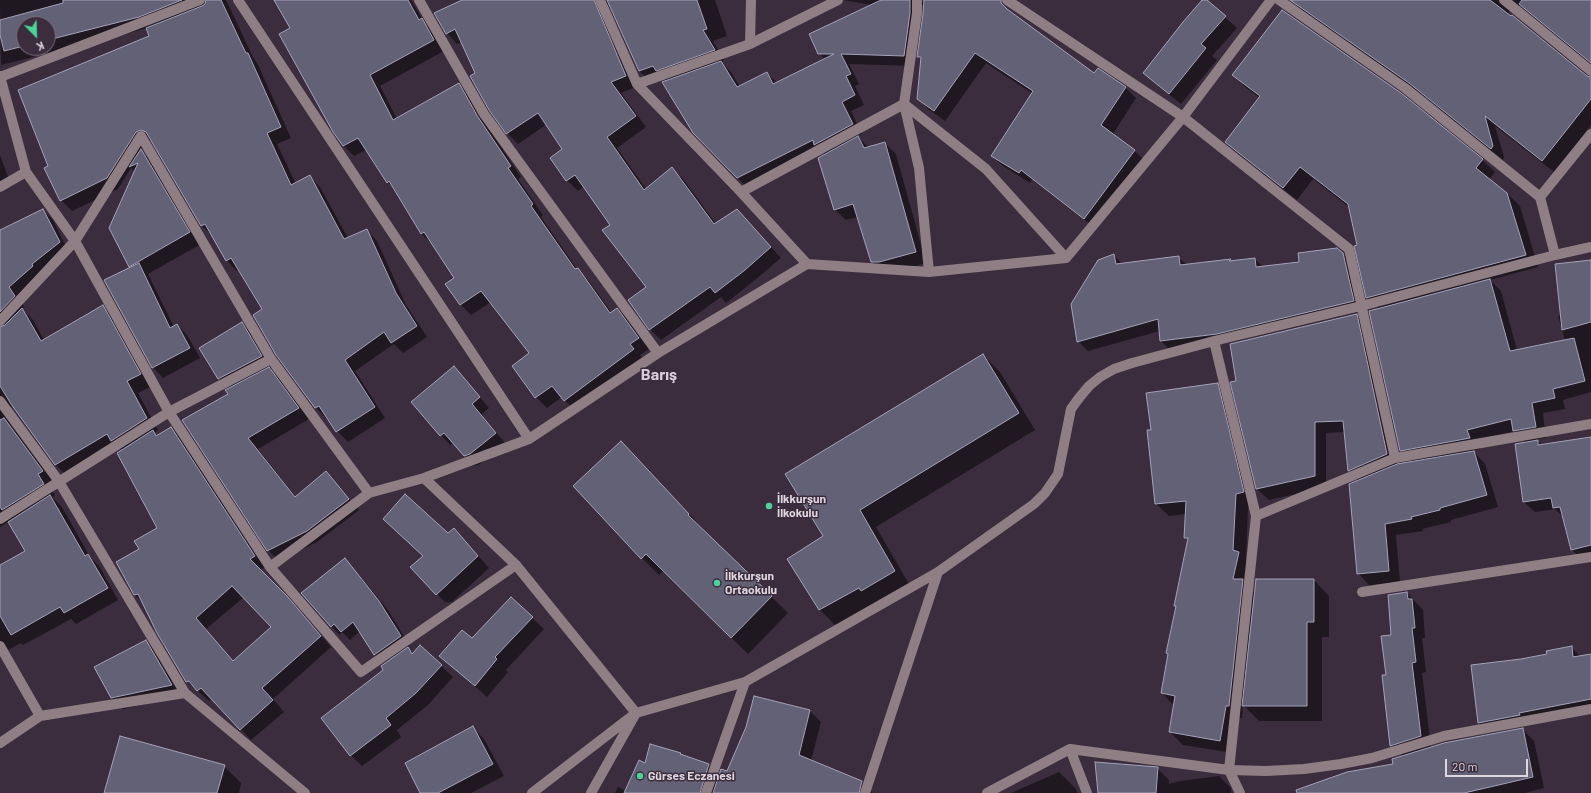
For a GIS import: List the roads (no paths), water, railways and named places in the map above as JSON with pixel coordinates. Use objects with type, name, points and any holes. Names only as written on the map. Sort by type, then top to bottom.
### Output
[{"type":"street","points":[[200,0],[0,76],[26,172],[75,241],[169,412],[270,567],[361,672],[516,565]]},
{"type":"street","points":[[238,0],[529,439]]},
{"type":"street","points":[[419,0],[484,114],[658,353]]},
{"type":"street","points":[[600,0],[637,84],[741,192],[807,264]]},
{"type":"street","points":[[750,44],[751,0]]},
{"type":"street","points":[[637,84],[750,44],[838,0]]},
{"type":"street","points":[[916,0],[917,13],[904,104],[919,168],[929,272]]},
{"type":"street","points":[[1007,0],[1183,117],[1349,249],[1395,458]]},
{"type":"street","points":[[270,567],[369,493],[424,478],[529,439],[658,353],[807,264],[929,272],[1066,258],[1183,117],[1271,0]]},
{"type":"street","points":[[1279,0],[1405,88],[1540,197],[1555,255]]},
{"type":"street","points":[[1504,0],[1591,70]]},
{"type":"street","points":[[741,192],[904,104]]},
{"type":"street","points":[[904,104],[986,169],[1066,258]]},
{"type":"street","points":[[1540,197],[1591,134]]},
{"type":"street","points":[[0,321],[75,241],[141,136],[271,359],[369,493]]},
{"type":"street","points":[[0,187],[26,172]]},
{"type":"street","points":[[532,793],[636,713],[745,682],[938,572],[1034,504],[1045,493],[1058,474],[1071,409],[1089,386],[1100,377],[1114,369],[1214,341],[1361,306],[1591,247]]},
{"type":"street","points":[[1214,341],[1256,516],[1229,770],[1240,793]]},
{"type":"street","points":[[0,519],[58,480],[169,412],[271,359]]},
{"type":"street","points":[[0,402],[58,480],[186,693],[305,793]]},
{"type":"street","points":[[1256,516],[1395,458],[1591,424]]},
{"type":"street","points":[[424,478],[516,565],[636,713]]},
{"type":"street","points":[[1362,592],[1591,558]]},
{"type":"street","points":[[865,793],[938,572]]},
{"type":"street","points":[[0,646],[40,716]]},
{"type":"street","points":[[706,793],[745,682]]},
{"type":"street","points":[[0,743],[40,716],[186,693]]},
{"type":"street","points":[[986,793],[1070,749],[1229,770],[1274,771],[1304,769],[1341,764],[1402,749],[1444,736],[1591,709]]},
{"type":"street","points":[[591,793],[636,713]]},
{"type":"street","points":[[1070,749],[1087,793]]},
{"type":"place","name":"İlkkurşun İlkokulu","points":[[769,506]]},
{"type":"place","name":"İlkkurşun Ortaokulu","points":[[717,583]]},
{"type":"place","name":"Gürses Eczanesi","points":[[640,776]]},
{"type":"district","name":"Barış","points":[[659,375]]}]
